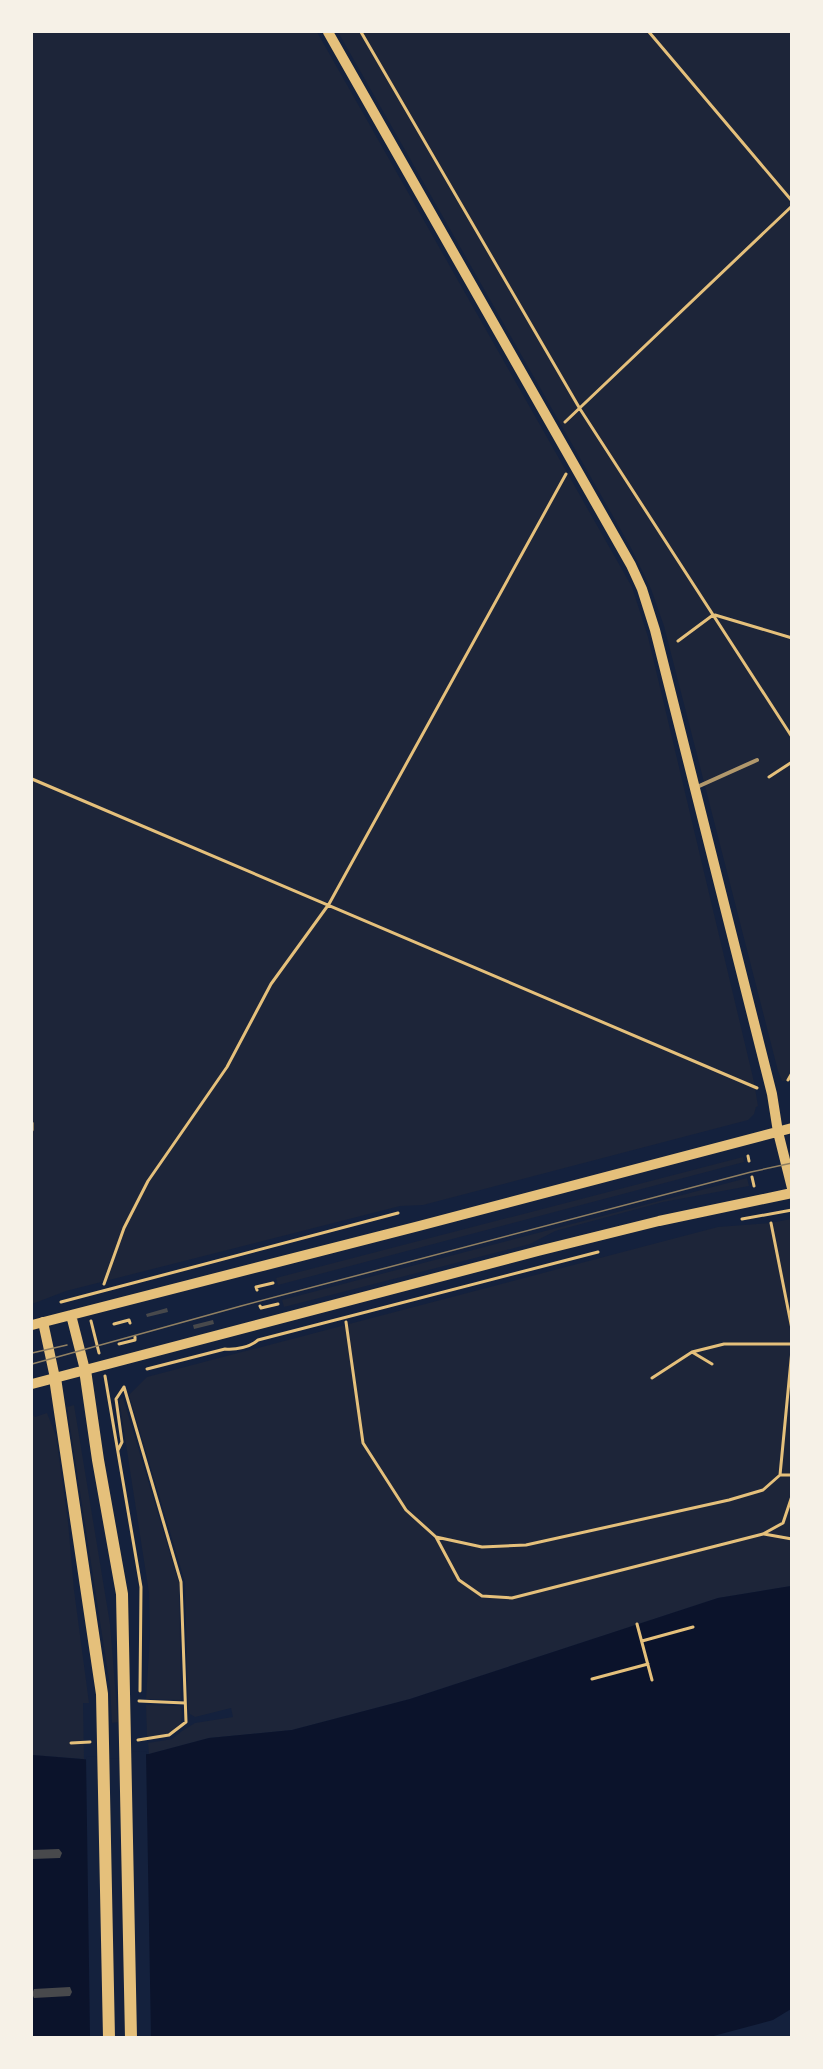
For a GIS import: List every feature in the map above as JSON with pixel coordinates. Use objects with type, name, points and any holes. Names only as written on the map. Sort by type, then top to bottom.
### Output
[{"type":"highway","points":[[85,1370],[98,1460],[122,1594],[131,2037]]},
{"type":"highway","points":[[55,1378],[98,1654],[104,1726],[109,2037]]},
{"type":"main road","points":[[328,32],[631,565],[642,589],[658,641],[772,1094],[778,1132],[792,1188]]},
{"type":"main road","points":[[55,1378],[37,1324],[792,1128]]},
{"type":"main road","points":[[32,1384],[659,1221],[792,1193]]},
{"type":"main road","points":[[70,1315],[85,1370]]},
{"type":"lane","points":[[695,788],[757,760]]},
{"type":"path","points":[[361,32],[580,409],[792,737]]},
{"type":"path","points":[[649,32],[792,201]]},
{"type":"path","points":[[555,431],[792,206]]},
{"type":"path","points":[[104,1284],[124,1228],[148,1181],[227,1067],[271,984],[329,904],[572,462]]},
{"type":"path","points":[[713,615],[792,638]]},
{"type":"path","points":[[678,641],[713,615]]},
{"type":"path","points":[[769,777],[792,762]]},
{"type":"path","points":[[32,778],[772,1094]]},
{"type":"path","points":[[788,1080],[792,1073]]},
{"type":"path","points":[[32,1123],[32,1130]]},
{"type":"path","points":[[748,1156],[749,1161]]},
{"type":"path","points":[[752,1177],[754,1186]]},
{"type":"path","points":[[734,1220],[792,1210]]},
{"type":"path","points":[[75,1297],[399,1213]]},
{"type":"path","points":[[771,1223],[792,1329]]},
{"type":"path","points":[[142,1370],[225,1349],[231,1350],[253,1344],[258,1340],[608,1249]]},
{"type":"path","points":[[257,1290],[256,1287],[273,1282]]},
{"type":"path","points":[[84,1295],[110,1397],[118,1451],[122,1442],[116,1399],[124,1387],[182,1582],[186,1722],[169,1735],[140,1740]]},
{"type":"path","points":[[260,1306],[261,1308],[278,1304]]},
{"type":"path","points":[[114,1324],[129,1320],[130,1323]]},
{"type":"path","points":[[346,1322],[363,1443],[406,1510],[436,1537],[459,1580],[482,1596],[512,1598],[763,1534],[783,1524],[792,1496]]},
{"type":"path","points":[[120,1349],[119,1343],[135,1340],[135,1337]]},
{"type":"path","points":[[652,1378],[692,1352],[724,1344],[792,1344]]},
{"type":"path","points":[[780,1475],[792,1350]]},
{"type":"path","points":[[692,1352],[712,1364]]},
{"type":"path","points":[[436,1537],[482,1547],[526,1545],[729,1500],[763,1490],[780,1475],[792,1475]]},
{"type":"path","points":[[763,1534],[792,1539]]},
{"type":"path","points":[[637,1624],[652,1680]]},
{"type":"path","points":[[642,1641],[693,1627]]},
{"type":"path","points":[[592,1679],[648,1664]]},
{"type":"path","points":[[139,1701],[185,1703]]},
{"type":"shaded area","points":[[32,32],[317,32],[632,587],[648,637],[754,1082],[758,1106],[748,1120],[423,1205],[400,1206],[66,1291],[32,1304]]},
{"type":"shaded area","points":[[338,32],[791,32],[791,1083],[790,1080],[782,1081],[778,1071],[664,626],[651,589],[631,548]]},
{"type":"shaded area","points":[[743,1157],[744,1162],[278,1285],[276,1278]]},
{"type":"shaded area","points":[[747,1178],[749,1186],[663,1202],[555,1231],[530,1244],[284,1307],[282,1300]]},
{"type":"shaded area","points":[[791,1219],[791,1586],[718,1598],[410,1699],[292,1730],[209,1738],[149,1754],[148,1743],[172,1739],[195,1723],[233,1717],[231,1708],[195,1717],[188,1709],[185,1582],[129,1395],[147,1377],[718,1227]]},
{"type":"shaded area","points":[[123,1398],[179,1583],[181,1700],[146,1699],[150,1636],[149,1593],[119,1399]]},
{"type":"shaded area","points":[[74,1405],[110,1624],[118,1722],[112,1723],[110,1686],[67,1407]]},
{"type":"shaded area","points":[[47,1413],[56,1436],[89,1703],[83,1703],[84,1759],[32,1755],[32,1414],[35,1417]]},
{"type":"shaded area","points":[[791,1586],[791,2009],[773,2020],[706,2038],[32,2037],[32,1755],[118,1762],[133,1755],[149,1754],[209,1738],[292,1730],[410,1699],[718,1598]]},
{"type":"shaded area","points":[[146,1705],[180,1706],[181,1723],[166,1734],[147,1736]]},
{"type":"pier","points":[[146,1751],[151,2037],[90,2037],[86,1756],[117,1759],[132,1752]]},
{"type":"building","points":[[167,1308],[168,1312],[147,1317],[146,1314]]},
{"type":"building","points":[[213,1320],[214,1324],[194,1329],[193,1325]]},
{"type":"building","points":[[59,1849],[62,1853],[60,1858],[32,1859],[32,1850]]},
{"type":"building","points":[[70,1987],[72,1992],[70,1996],[34,1998],[32,1994],[34,1989]]},
{"type":"tram line","points":[[32,1364],[241,1306],[792,1163]]},
{"type":"tram line","points":[[32,1353],[67,1345]]}]
